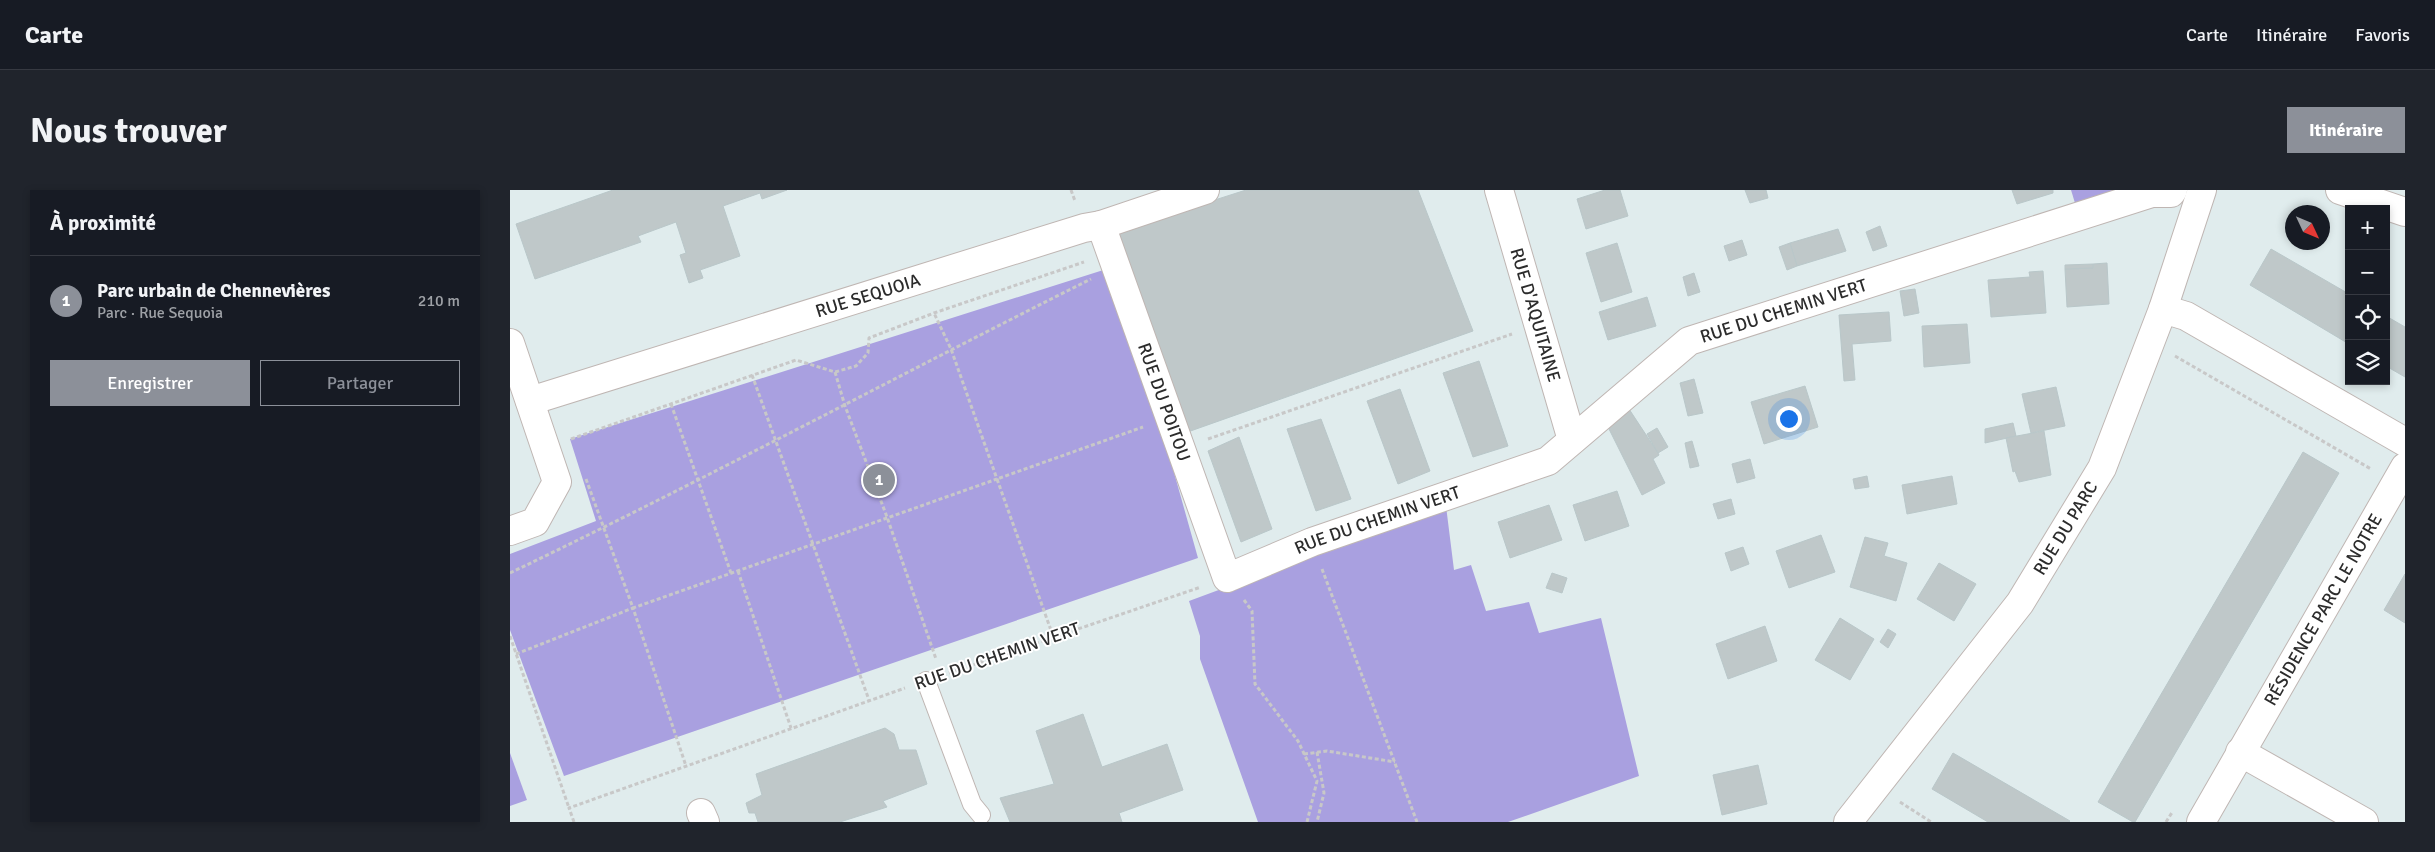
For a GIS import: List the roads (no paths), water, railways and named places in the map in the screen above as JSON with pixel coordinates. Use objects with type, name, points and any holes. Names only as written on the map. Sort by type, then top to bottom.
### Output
[{"type":"street","name":"RUE SEQUOIA","points":[[530,401],[1084,228],[1101,225],[1205,190]]},
{"type":"street","name":"RUE D'AQUITAINE","points":[[1499,190],[1572,440]]},
{"type":"street","name":"RUE DU CHEMIN VERT","points":[[1227,578],[1312,542],[1548,461],[1690,341],[2152,193],[2171,192],[2173,190]]},
{"type":"street","name":"RUE DU PARC","points":[[1848,822],[2020,603],[2102,468],[2174,312],[2202,190]]},
{"type":"street","points":[[2340,190],[2405,212]]},
{"type":"street","name":"RUE DU POITOU","points":[[1101,225],[1227,578]]},
{"type":"street","points":[[2174,312],[2405,442]]},
{"type":"street","points":[[510,343],[530,401],[558,443],[557,482],[535,522],[510,531]]},
{"type":"street","name":"RÉSIDENCE PARC LE NOTRE","points":[[2201,822],[2405,467]]},
{"type":"street","points":[[2240,752],[2364,822]]},
{"type":"lane","points":[[934,678],[972,804],[981,815]]},
{"type":"place","name":"Parc urbain de Chennevières","points":[[879,480]]}]
